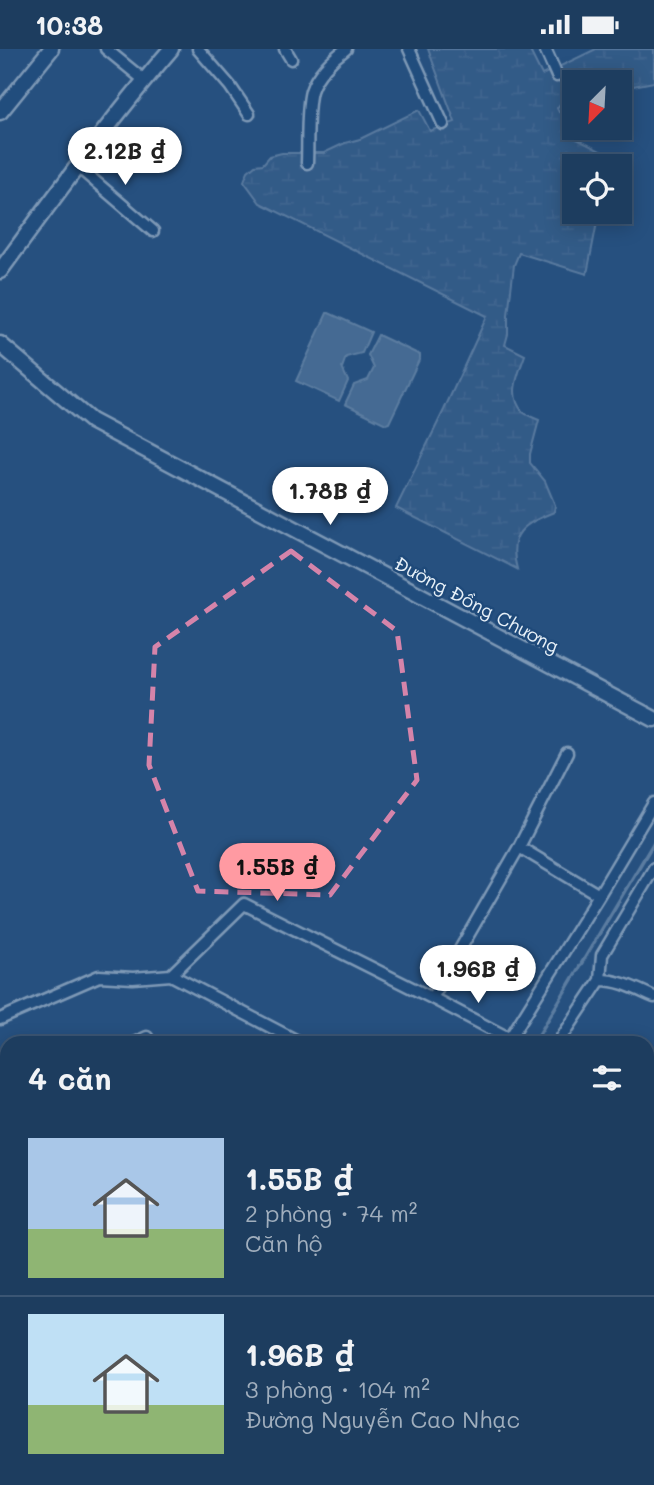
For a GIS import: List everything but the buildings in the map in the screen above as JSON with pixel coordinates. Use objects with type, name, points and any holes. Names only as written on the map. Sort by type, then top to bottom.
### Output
[{"type":"street","points":[[0,112],[51,49]]},
{"type":"street","points":[[106,49],[144,80]]},
{"type":"street","points":[[0,271],[77,166],[171,49]]},
{"type":"street","points":[[198,49],[230,86],[248,114]]},
{"type":"street","points":[[285,49],[291,59]]},
{"type":"street","points":[[307,163],[312,90],[323,72],[346,49]]},
{"type":"street","points":[[409,49],[443,124]]},
{"type":"street","points":[[545,49],[557,76]]},
{"type":"street","points":[[77,166],[153,232]]},
{"type":"street","name":"Đường Đồng Chương","points":[[0,344],[91,421],[654,719]]},
{"type":"street","points":[[432,998],[519,847],[567,754]]},
{"type":"street","points":[[515,1036],[654,803]]},
{"type":"street","points":[[519,847],[599,895]]},
{"type":"street","points":[[563,1036],[600,980],[602,955],[654,868]]},
{"type":"street","points":[[171,975],[244,904],[503,1036]]},
{"type":"street","points":[[0,1019],[99,976],[133,978],[171,975],[288,1036]]},
{"type":"street","points":[[600,980],[623,983],[654,997]]},
{"type":"highlighted area","points":[[291,551],[397,631],[417,780],[330,895],[198,891],[149,765],[155,647]]},
{"type":"green space","points":[[428,49],[529,49],[542,75],[596,49],[654,49],[654,82],[632,86],[632,70],[562,70],[562,103],[557,108],[562,113],[562,140],[579,140],[606,154],[562,154],[562,224],[597,224],[587,274],[519,253],[514,265],[505,345],[525,355],[516,384],[516,398],[523,412],[539,420],[530,463],[545,481],[555,505],[554,512],[520,531],[514,547],[517,569],[396,508],[487,316],[260,203],[244,181],[248,171],[255,165],[263,164],[270,156],[282,153],[324,153],[419,110],[430,131],[455,122]]},
{"type":"shaded area","points":[[327,313],[371,332],[362,353],[346,357],[342,368],[348,381],[339,401],[296,381]]},
{"type":"shaded area","points":[[378,335],[420,355],[389,423],[386,424],[345,404],[354,385],[368,380],[374,368],[368,355]]},
{"type":"waterway","points":[[538,1036],[654,842]]}]
